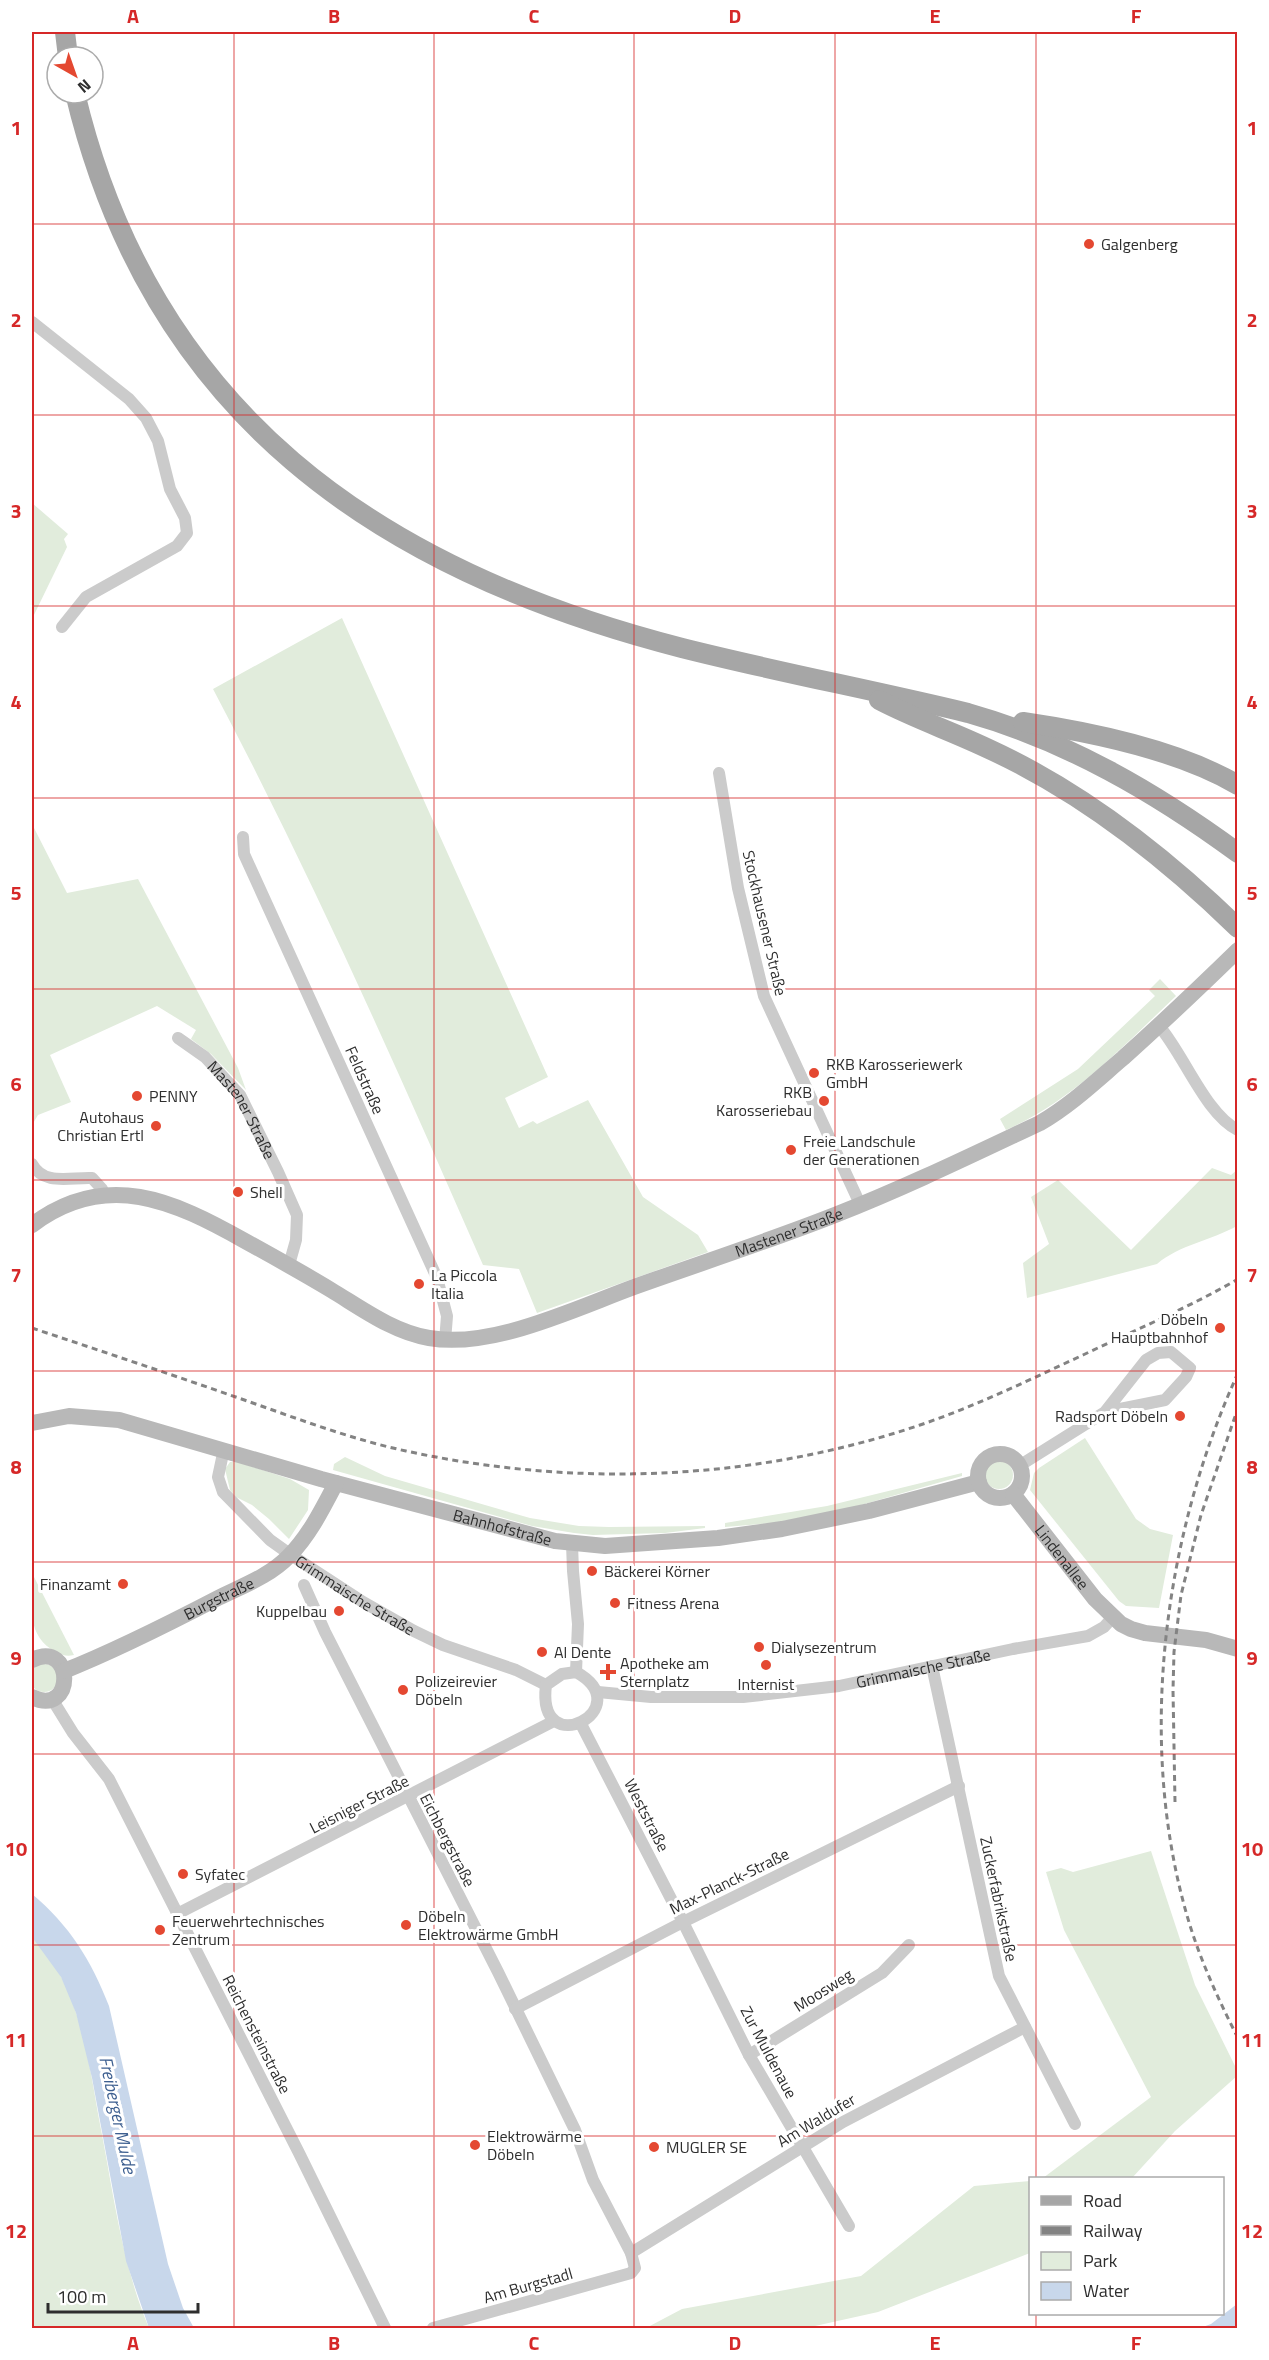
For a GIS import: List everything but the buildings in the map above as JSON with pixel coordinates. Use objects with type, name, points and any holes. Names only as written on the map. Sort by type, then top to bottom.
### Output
[{"type":"main road","points":[[78,105],[92,157],[109,206],[145,279],[177,332],[216,384],[253,424],[329,492],[402,539],[446,563],[496,587],[543,605],[683,648],[999,722],[1050,742],[1105,767],[1179,811],[1238,853]]},
{"type":"main road","points":[[855,687],[895,708],[992,750],[1077,798],[1166,861],[1238,928]]},
{"type":"main road","points":[[999,722],[1024,722],[1079,732],[1176,756],[1218,773],[1238,785]]},
{"type":"main road","name":"Mastener Straße","points":[[32,1225],[54,1210],[71,1203],[105,1196],[134,1196],[173,1205],[211,1222],[394,1326],[425,1338],[445,1341],[481,1338],[535,1323],[786,1233],[860,1204],[1006,1139],[1056,1113],[1091,1086],[1159,1026],[1238,950]]},
{"type":"main road","name":"Bahnhofstraße","points":[[32,1423],[69,1416],[119,1420],[336,1483],[572,1544],[633,1545],[718,1538],[782,1529],[884,1508],[979,1482]]},
{"type":"main road","points":[[1007,1455],[1019,1466],[1022,1478],[1013,1494],[1005,1497],[990,1496],[979,1482],[978,1473],[981,1465],[992,1456],[1007,1455]]},
{"type":"main road","name":"Burgstraße","points":[[64,1671],[162,1627],[261,1577],[291,1555],[310,1528],[336,1483]]},
{"type":"main road","name":"Lindenallee","points":[[1013,1494],[1095,1599],[1113,1617]]},
{"type":"main road","points":[[1113,1617],[1131,1629],[1206,1640],[1238,1649]]},
{"type":"main road","points":[[32,1657],[50,1657],[59,1663],[64,1671],[64,1688],[52,1699],[42,1701],[32,1697]]},
{"type":"street","points":[[32,322],[129,399],[146,418],[158,441],[170,489],[185,518],[187,533],[177,546],[87,597],[62,627]]},
{"type":"street","name":"Stockhausener Straße","points":[[719,773],[738,888],[764,996],[860,1204]]},
{"type":"street","name":"Feldstraße","points":[[243,837],[244,854],[437,1278],[447,1316],[445,1341]]},
{"type":"street","points":[[1159,1026],[1214,1109],[1228,1126],[1238,1130]]},
{"type":"street","name":"Mastener Straße","points":[[178,1038],[205,1057],[240,1095],[264,1143],[297,1215],[296,1240],[289,1265]]},
{"type":"street","points":[[32,1164],[36,1172],[52,1179],[92,1178],[105,1196]]},
{"type":"street","points":[[1019,1466],[1109,1407],[1146,1359],[1158,1353],[1171,1352],[1190,1368],[1186,1377],[1165,1400],[1109,1407]]},
{"type":"street","name":"Grimmaische Straße","points":[[224,1449],[218,1477],[223,1492],[270,1540],[363,1602],[414,1631],[443,1645],[516,1670],[546,1685]]},
{"type":"street","points":[[572,1544],[578,1624],[576,1672]]},
{"type":"street","name":"Eichbergstraße","points":[[304,1585],[579,2138],[593,2180],[631,2253],[635,2268],[631,2273]]},
{"type":"street","name":"Grimmaische Straße","points":[[598,1692],[651,1698],[743,1697],[839,1686],[1088,1636],[1104,1627],[1113,1617]]},
{"type":"street","name":"Zuckerfabrikstraße","points":[[932,1666],[999,1976],[1075,2124]]},
{"type":"street","points":[[576,1672],[589,1679],[598,1692],[593,1714],[581,1724],[569,1727],[554,1721],[547,1711],[546,1685],[562,1674],[576,1672]]},
{"type":"street","name":"Reichensteinstraße","points":[[52,1699],[73,1733],[109,1779],[385,2328]]},
{"type":"street","name":"Leisniger Straße","points":[[177,1914],[408,1798],[554,1721]]},
{"type":"street","name":"Weststraße","points":[[581,1724],[683,1922]]},
{"type":"street","name":"Max-Planck-Straße","points":[[516,2009],[683,1922],[959,1786]]},
{"type":"street","name":"Zur Muldenaue","points":[[683,1922],[749,2055],[849,2226]]},
{"type":"street","name":"Moosweg","points":[[749,2055],[882,1973],[909,1945]]},
{"type":"street","name":"Am Waldufer","points":[[631,2253],[843,2122],[1025,2027]]},
{"type":"street","name":"Am Burgstadl","points":[[433,2328],[631,2273]]},
{"type":"green space","points":[[32,503],[68,534],[64,539],[67,547],[32,619]]},
{"type":"green space","points":[[342,618],[548,1077],[505,1098],[519,1128],[533,1121],[537,1124],[588,1100],[643,1197],[698,1235],[708,1252],[537,1313],[519,1269],[483,1265],[320,902],[213,689]]},
{"type":"green space","points":[[32,824],[67,893],[138,879],[238,1068],[246,1090],[211,1054],[191,1039],[196,1030],[157,1006],[50,1055],[71,1102],[38,1115],[32,1125]]},
{"type":"green space","points":[[1160,979],[1176,996],[1076,1088],[1031,1118],[1006,1130],[1000,1119],[1078,1069],[1155,996],[1149,990]]},
{"type":"green space","points":[[1212,1168],[1231,1175],[1237,1170],[1237,1226],[1185,1247],[1157,1264],[1027,1298],[1023,1263],[1049,1244],[1031,1197],[1058,1180],[1131,1250]]},
{"type":"green space","points":[[1085,1438],[1136,1519],[1150,1529],[1173,1535],[1159,1608],[1126,1606],[1119,1601],[1030,1490],[1034,1473],[1039,1468]]},
{"type":"green space","points":[[345,1457],[385,1476],[530,1518],[579,1526],[705,1526],[705,1528],[665,1533],[593,1535],[532,1526],[333,1470],[334,1464]]},
{"type":"green space","points":[[999,1461],[1009,1465],[1013,1475],[1009,1485],[999,1489],[989,1485],[985,1475],[989,1465]]},
{"type":"green space","points":[[230,1462],[238,1462],[290,1479],[309,1490],[308,1510],[289,1539],[269,1519],[252,1505],[236,1497],[230,1490],[225,1469]]},
{"type":"green space","points":[[962,1473],[962,1476],[847,1509],[773,1523],[725,1527],[725,1523],[827,1506]]},
{"type":"green space","points":[[32,1577],[74,1655],[67,1656],[56,1652],[46,1645],[35,1629],[32,1610]]},
{"type":"green space","points":[[44,1664],[54,1668],[58,1678],[54,1688],[44,1692],[34,1688],[30,1678],[34,1668]]},
{"type":"green space","points":[[1151,1851],[1195,1985],[1237,2070],[1237,2076],[1175,2131],[1133,2177],[1044,2177],[1151,2097],[1064,1930],[1046,1872],[1061,1868],[1073,1872]]},
{"type":"green space","points":[[32,1937],[48,1955],[61,1976],[79,2022],[125,2251],[139,2303],[149,2328],[32,2328]]},
{"type":"green space","points":[[1029,2181],[1029,2253],[878,2312],[806,2328],[646,2328],[682,2309],[861,2276],[974,2186]]},
{"type":"water","name":"Freiberger Mulde","points":[[32,1894],[58,1919],[78,1945],[95,1974],[109,2006],[168,2264],[183,2308],[194,2328],[149,2328],[126,2261],[92,2078],[76,2013],[61,1977],[32,1937]]},
{"type":"water","points":[[1237,2304],[1237,2328],[1200,2328],[1211,2324]]},
{"type":"railway","points":[[32,1328],[317,1426],[406,1451],[470,1463],[535,1470],[600,1474],[665,1473],[729,1468],[794,1458],[857,1444],[920,1425],[962,1410],[1022,1383],[1181,1309],[1238,1279]]},
{"type":"railway","points":[[1238,1373],[1213,1436],[1192,1501],[1176,1569],[1166,1638],[1161,1708],[1163,1777],[1171,1846],[1186,1912],[1209,1976],[1238,2038]]},
{"type":"railway","points":[[1175,1802],[1174,1652],[1181,1595],[1201,1515],[1238,1408]]},
{"type":"place","name":"Galgenberg","points":[[1089,244]]},
{"type":"place","name":"RKB Karosseriewerk GmbH","points":[[814,1073]]},
{"type":"place","name":"PENNY","points":[[137,1096]]},
{"type":"place","name":"RKB Karosseriebau","points":[[824,1101]]},
{"type":"place","name":"Autohaus Christian Ertl","points":[[156,1126]]},
{"type":"place","name":"Freie Landschule der Generationen","points":[[791,1150]]},
{"type":"place","name":"Shell","points":[[238,1192]]},
{"type":"place","name":"La Piccola Italia","points":[[419,1284]]},
{"type":"place","name":"Döbeln Hauptbahnhof","points":[[1220,1328]]},
{"type":"place","name":"Radsport Döbeln","points":[[1180,1416]]},
{"type":"place","name":"Bäckerei Körner","points":[[592,1571]]},
{"type":"place","name":"Finanzamt","points":[[123,1584]]},
{"type":"place","name":"Fitness Arena","points":[[615,1603]]},
{"type":"place","name":"Kuppelbau","points":[[339,1611]]},
{"type":"place","name":"Dialysezentrum","points":[[759,1647]]},
{"type":"place","name":"Al Dente","points":[[542,1652]]},
{"type":"place","name":"Internist","points":[[766,1665]]},
{"type":"place","name":"Apotheke am Sternplatz","points":[[608,1672]]},
{"type":"place","name":"Polizeirevier Döbeln","points":[[403,1690]]},
{"type":"place","name":"Syfatec","points":[[183,1874]]},
{"type":"place","name":"Döbeln Elektrowärme GmbH","points":[[406,1925]]},
{"type":"place","name":"Feuerwehrtechnisches Zentrum","points":[[160,1930]]},
{"type":"place","name":"Elektrowärme Döbeln","points":[[475,2145]]},
{"type":"place","name":"MUGLER SE","points":[[654,2147]]}]
